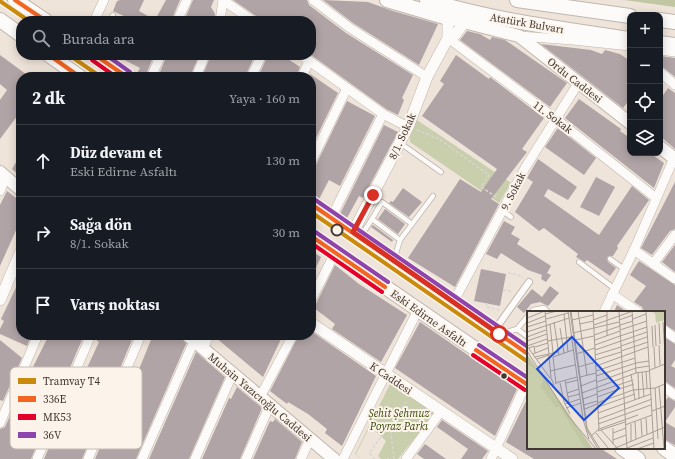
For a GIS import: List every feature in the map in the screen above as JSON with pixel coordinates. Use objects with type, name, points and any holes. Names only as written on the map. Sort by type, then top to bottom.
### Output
[{"type":"main road","points":[[17,0],[39,16]]},
{"type":"main road","points":[[387,0],[464,23],[519,36]]},
{"type":"main road","name":"Atatürk Bulvarı","points":[[427,0],[476,14],[545,27],[627,39]]},
{"type":"main road","name":"Atatürk Bulvarı","points":[[517,0],[627,16]]},
{"type":"main road","points":[[0,20],[16,31]]},
{"type":"main road","points":[[663,20],[675,22]]},
{"type":"main road","name":"Ordu Caddesi","points":[[519,36],[627,121]]},
{"type":"main road","points":[[663,43],[675,45]]},
{"type":"main road","points":[[56,60],[73,72]]},
{"type":"main road","points":[[102,60],[120,72]]},
{"type":"main road","points":[[663,150],[674,159]]},
{"type":"main road","points":[[3,175],[16,186]]},
{"type":"main road","points":[[316,208],[527,353]]},
{"type":"main road","name":"Eski Edirne Asfaltı","points":[[316,240],[527,385]]},
{"type":"main road","name":"Muhsin Yazıcıoğlu Caddesi","points":[[195,342],[334,459]]},
{"type":"main road","points":[[623,449],[636,459]]},
{"type":"main road","points":[[665,449],[675,456]]},
{"type":"street","points":[[96,16],[104,0]]},
{"type":"street","points":[[179,16],[187,0]]},
{"type":"street","points":[[221,16],[223,0],[246,16]]},
{"type":"street","points":[[313,0],[350,28],[428,77]]},
{"type":"street","name":"8/1. Sokak","points":[[357,235],[408,127],[428,77],[448,38],[448,18]]},
{"type":"street","name":"8/1. Sokak","points":[[448,38],[455,35],[464,23]]},
{"type":"street","points":[[519,36],[627,46]]},
{"type":"street","name":"11. Sokak","points":[[448,38],[556,119],[656,198]]},
{"type":"street","points":[[663,50],[675,52]]},
{"type":"street","points":[[153,72],[159,60]]},
{"type":"street","points":[[198,72],[203,60]]},
{"type":"street","points":[[254,72],[260,60]]},
{"type":"street","points":[[304,72],[310,61],[383,114],[408,127]]},
{"type":"street","points":[[663,75],[675,85]]},
{"type":"street","name":"9. Sokak","points":[[453,302],[525,168],[579,82]]},
{"type":"street","points":[[316,152],[348,88]]},
{"type":"street","points":[[331,218],[383,114]]},
{"type":"street","points":[[604,311],[634,250],[674,159]]},
{"type":"street","points":[[0,192],[3,175]]},
{"type":"street","points":[[652,264],[675,235]]},
{"type":"street","points":[[634,250],[675,279]]},
{"type":"street","points":[[316,290],[335,253]]},
{"type":"street","points":[[0,300],[16,263]]},
{"type":"street","points":[[497,333],[529,282]]},
{"type":"street","points":[[614,291],[637,311]]},
{"type":"street","points":[[343,459],[418,310]]},
{"type":"street","name":"K Caddesi","points":[[316,326],[386,375],[512,459]]},
{"type":"street","points":[[665,331],[675,338]]},
{"type":"street","points":[[24,367],[36,340]]},
{"type":"street","points":[[77,367],[89,340]]},
{"type":"street","points":[[127,367],[139,340]]},
{"type":"street","points":[[246,459],[265,401],[291,340]]},
{"type":"street","points":[[142,459],[195,342]]},
{"type":"street","points":[[194,459],[233,373]]},
{"type":"street","points":[[491,459],[527,385]]},
{"type":"street","points":[[665,388],[675,395]]},
{"type":"street","points":[[0,423],[10,400]]},
{"type":"street","points":[[406,459],[441,411]]},
{"type":"street","points":[[301,459],[310,439]]},
{"type":"street","points":[[36,459],[40,449]]},
{"type":"street","points":[[88,459],[92,449]]},
{"type":"lane","points":[[400,143],[441,172]]},
{"type":"lane","points":[[394,261],[400,240],[433,196]]},
{"type":"lane","points":[[357,235],[372,219],[382,202],[412,224]]},
{"type":"lane","points":[[504,207],[511,217]]},
{"type":"lane","points":[[372,219],[400,240]]},
{"type":"lane","points":[[610,259],[624,269]]},
{"type":"lane","points":[[579,262],[614,291]]},
{"type":"lane","points":[[532,311],[544,308],[547,311]]},
{"type":"lane","points":[[497,333],[518,329],[527,317]]},
{"type":"lane","points":[[518,329],[527,336]]},
{"type":"path","points":[[408,127],[439,139],[489,175],[481,187],[504,207]]},
{"type":"path","points":[[508,273],[518,275]]},
{"type":"path","points":[[503,290],[510,291]]},
{"type":"path","points":[[487,303],[486,307],[498,310]]},
{"type":"path","points":[[375,459],[369,453],[413,393]]},
{"type":"path","points":[[390,424],[394,459]]},
{"type":"green space","points":[[624,0],[675,0],[675,7]]},
{"type":"green space","points":[[417,120],[511,183],[499,203],[410,142],[410,136]]},
{"type":"green space","name":"Şehit Şehmuz Poyraz Parkı","points":[[391,382],[436,412],[398,459],[381,459],[378,456],[386,441],[370,426],[356,454],[361,459],[355,454]]},
{"type":"building","points":[[144,0],[139,11],[148,16],[124,16],[113,11],[117,1]]},
{"type":"building","points":[[166,0],[180,0],[173,16],[157,16]]},
{"type":"building","points":[[193,0],[214,0],[211,7],[215,16],[186,16]]},
{"type":"building","points":[[233,0],[307,0],[309,5],[346,33],[413,75],[402,98],[404,100],[398,115],[386,109],[316,59],[316,16],[256,16]]},
{"type":"building","points":[[323,0],[368,2],[438,24],[419,65],[353,23]]},
{"type":"building","points":[[467,31],[480,34],[490,40],[492,37],[505,40],[567,83],[550,107],[460,40]]},
{"type":"building","points":[[541,44],[591,50],[602,54],[605,50],[620,54],[627,59],[627,103],[623,108]]},
{"type":"building","points":[[0,55],[23,72],[16,72],[16,118],[0,139],[0,100],[7,90],[0,84]]},
{"type":"building","points":[[456,55],[489,79],[490,77],[544,118],[522,149],[527,152],[491,199],[499,204],[455,287],[408,258],[460,179],[481,192],[497,169],[422,116],[444,84],[440,81]]},
{"type":"building","points":[[663,56],[675,58],[675,77],[663,67]]},
{"type":"building","points":[[125,60],[152,60],[147,72],[138,72],[140,68]]},
{"type":"building","points":[[165,60],[197,60],[192,72],[160,72]]},
{"type":"building","points":[[209,60],[253,60],[247,72],[204,72]]},
{"type":"building","points":[[266,60],[290,60],[300,67],[298,72],[260,72]]},
{"type":"building","points":[[316,78],[338,93],[316,138]]},
{"type":"building","points":[[668,88],[675,93],[675,149],[663,139],[663,96]]},
{"type":"building","points":[[579,99],[621,129],[620,131],[627,136],[627,156],[654,156],[664,163],[654,188],[565,118]]},
{"type":"building","points":[[347,101],[375,116],[340,186],[329,180],[319,199],[316,198],[316,165]]},
{"type":"building","points":[[384,125],[398,132],[363,198],[359,196],[347,218],[340,214]]},
{"type":"building","points":[[558,128],[596,158],[584,175],[545,147]]},
{"type":"building","points":[[538,159],[577,187],[568,200],[548,189],[544,196],[599,235],[632,186],[649,200],[617,246],[618,248],[613,256],[607,257],[608,262],[616,268],[610,276],[587,260],[585,262],[576,257],[578,254],[544,228],[539,231],[515,212],[533,182],[527,178]]},
{"type":"building","points":[[16,162],[16,173],[12,169]]},
{"type":"building","points":[[596,177],[615,187],[599,216],[580,207]]},
{"type":"building","points":[[675,182],[675,229],[670,231],[652,255],[641,248]]},
{"type":"building","points":[[403,188],[422,202],[409,217],[389,203],[391,201],[393,202]]},
{"type":"building","points":[[7,191],[16,198],[16,230],[0,266],[0,205]]},
{"type":"building","points":[[385,209],[405,224],[398,234],[378,219]]},
{"type":"building","points":[[504,221],[515,227],[511,234],[520,239],[517,244],[551,266],[547,273],[551,275],[546,282],[541,279],[542,275],[528,270],[501,253],[497,259],[486,254]]},
{"type":"building","points":[[373,225],[393,240],[392,242],[371,227]]},
{"type":"building","points":[[675,245],[675,272],[662,262]]},
{"type":"building","points":[[316,254],[321,257],[316,268]]},
{"type":"building","points":[[639,261],[675,285],[675,331],[665,325],[665,311],[644,311],[642,307],[634,302],[646,286],[630,275]]},
{"type":"building","points":[[335,265],[359,284],[407,315],[381,362],[332,329],[335,324],[316,310],[316,304]]},
{"type":"building","points":[[481,269],[506,274],[500,306],[474,301]]},
{"type":"building","points":[[550,286],[559,293],[548,306],[540,302],[531,304],[524,313],[517,307],[532,289],[542,297]]},
{"type":"building","points":[[16,288],[16,340],[29,340],[27,346],[0,334],[0,329],[4,321],[1,319]]},
{"type":"building","points":[[617,305],[626,311],[614,311]]},
{"type":"building","points":[[420,322],[517,389],[495,436],[395,368]]},
{"type":"building","points":[[316,334],[376,376],[342,446],[325,433],[327,429],[308,414],[288,402],[287,404],[270,391],[296,340],[316,340]]},
{"type":"building","points":[[665,338],[675,344],[675,360],[671,366],[675,368],[675,388],[665,382]]},
{"type":"building","points":[[0,340],[22,358],[18,367],[10,367],[10,385],[3,401],[0,400]]},
{"type":"building","points":[[46,340],[82,340],[70,367],[33,367]]},
{"type":"building","points":[[132,340],[121,367],[87,367],[99,342],[97,341]]},
{"type":"building","points":[[151,340],[183,340],[186,344],[142,445],[142,367],[140,367]]},
{"type":"building","points":[[219,340],[281,340],[263,377]]},
{"type":"building","points":[[196,352],[225,377],[189,459],[149,459]]},
{"type":"building","points":[[237,387],[262,408],[240,459],[202,459],[229,398],[231,399]]},
{"type":"building","points":[[668,397],[675,401],[675,407],[665,422],[665,402]]},
{"type":"building","points":[[527,399],[527,449],[602,449],[617,459],[534,459],[506,442]]},
{"type":"building","points":[[10,416],[10,449],[35,449],[31,459],[0,459],[0,429],[5,427]]},
{"type":"building","points":[[275,419],[302,442],[295,459],[253,459],[270,421],[273,422]]},
{"type":"building","points":[[442,420],[488,451],[482,459],[461,459],[468,449],[437,427]]},
{"type":"building","points":[[665,422],[675,428],[675,445],[665,440]]},
{"type":"building","points":[[425,444],[446,459],[424,459],[417,454]]},
{"type":"building","points":[[48,449],[86,449],[82,459],[44,459]]},
{"type":"building","points":[[99,449],[140,449],[136,459],[95,459]]},
{"type":"tram line","name":"T4","points":[[0,1],[22,16]]},
{"type":"tram line","name":"T4","points":[[76,60],[94,72]]},
{"type":"tram line","name":"T4","points":[[316,215],[527,361]]},
{"type":"transit line","name":"336E","points":[[15,0],[39,16]]},
{"type":"transit line","name":"336E","points":[[56,60],[73,72]]},
{"type":"transit line","name":"MK53","points":[[92,60],[109,72]]},
{"type":"transit line","name":"336E","points":[[102,60],[120,72]]},
{"type":"transit line","name":"36V","points":[[113,60],[130,72]]},
{"type":"transit line","name":"36V","points":[[316,200],[527,346]]},
{"type":"transit line","name":"336E","points":[[316,207],[527,353]]},
{"type":"transit line","name":"MK53","points":[[316,214],[525,359]]},
{"type":"transit line","name":"36V","points":[[316,232],[388,282]]},
{"type":"transit line","name":"336E","points":[[316,239],[385,287]]},
{"type":"transit line","name":"MK53","points":[[316,246],[382,292]]},
{"type":"transit line","name":"36V","points":[[479,345],[527,377]]},
{"type":"transit line","name":"336E","points":[[476,350],[527,384]]},
{"type":"transit line","name":"MK53","points":[[473,355],[525,390]]},
{"type":"route","points":[[373,195],[353,232],[499,334]]}]
